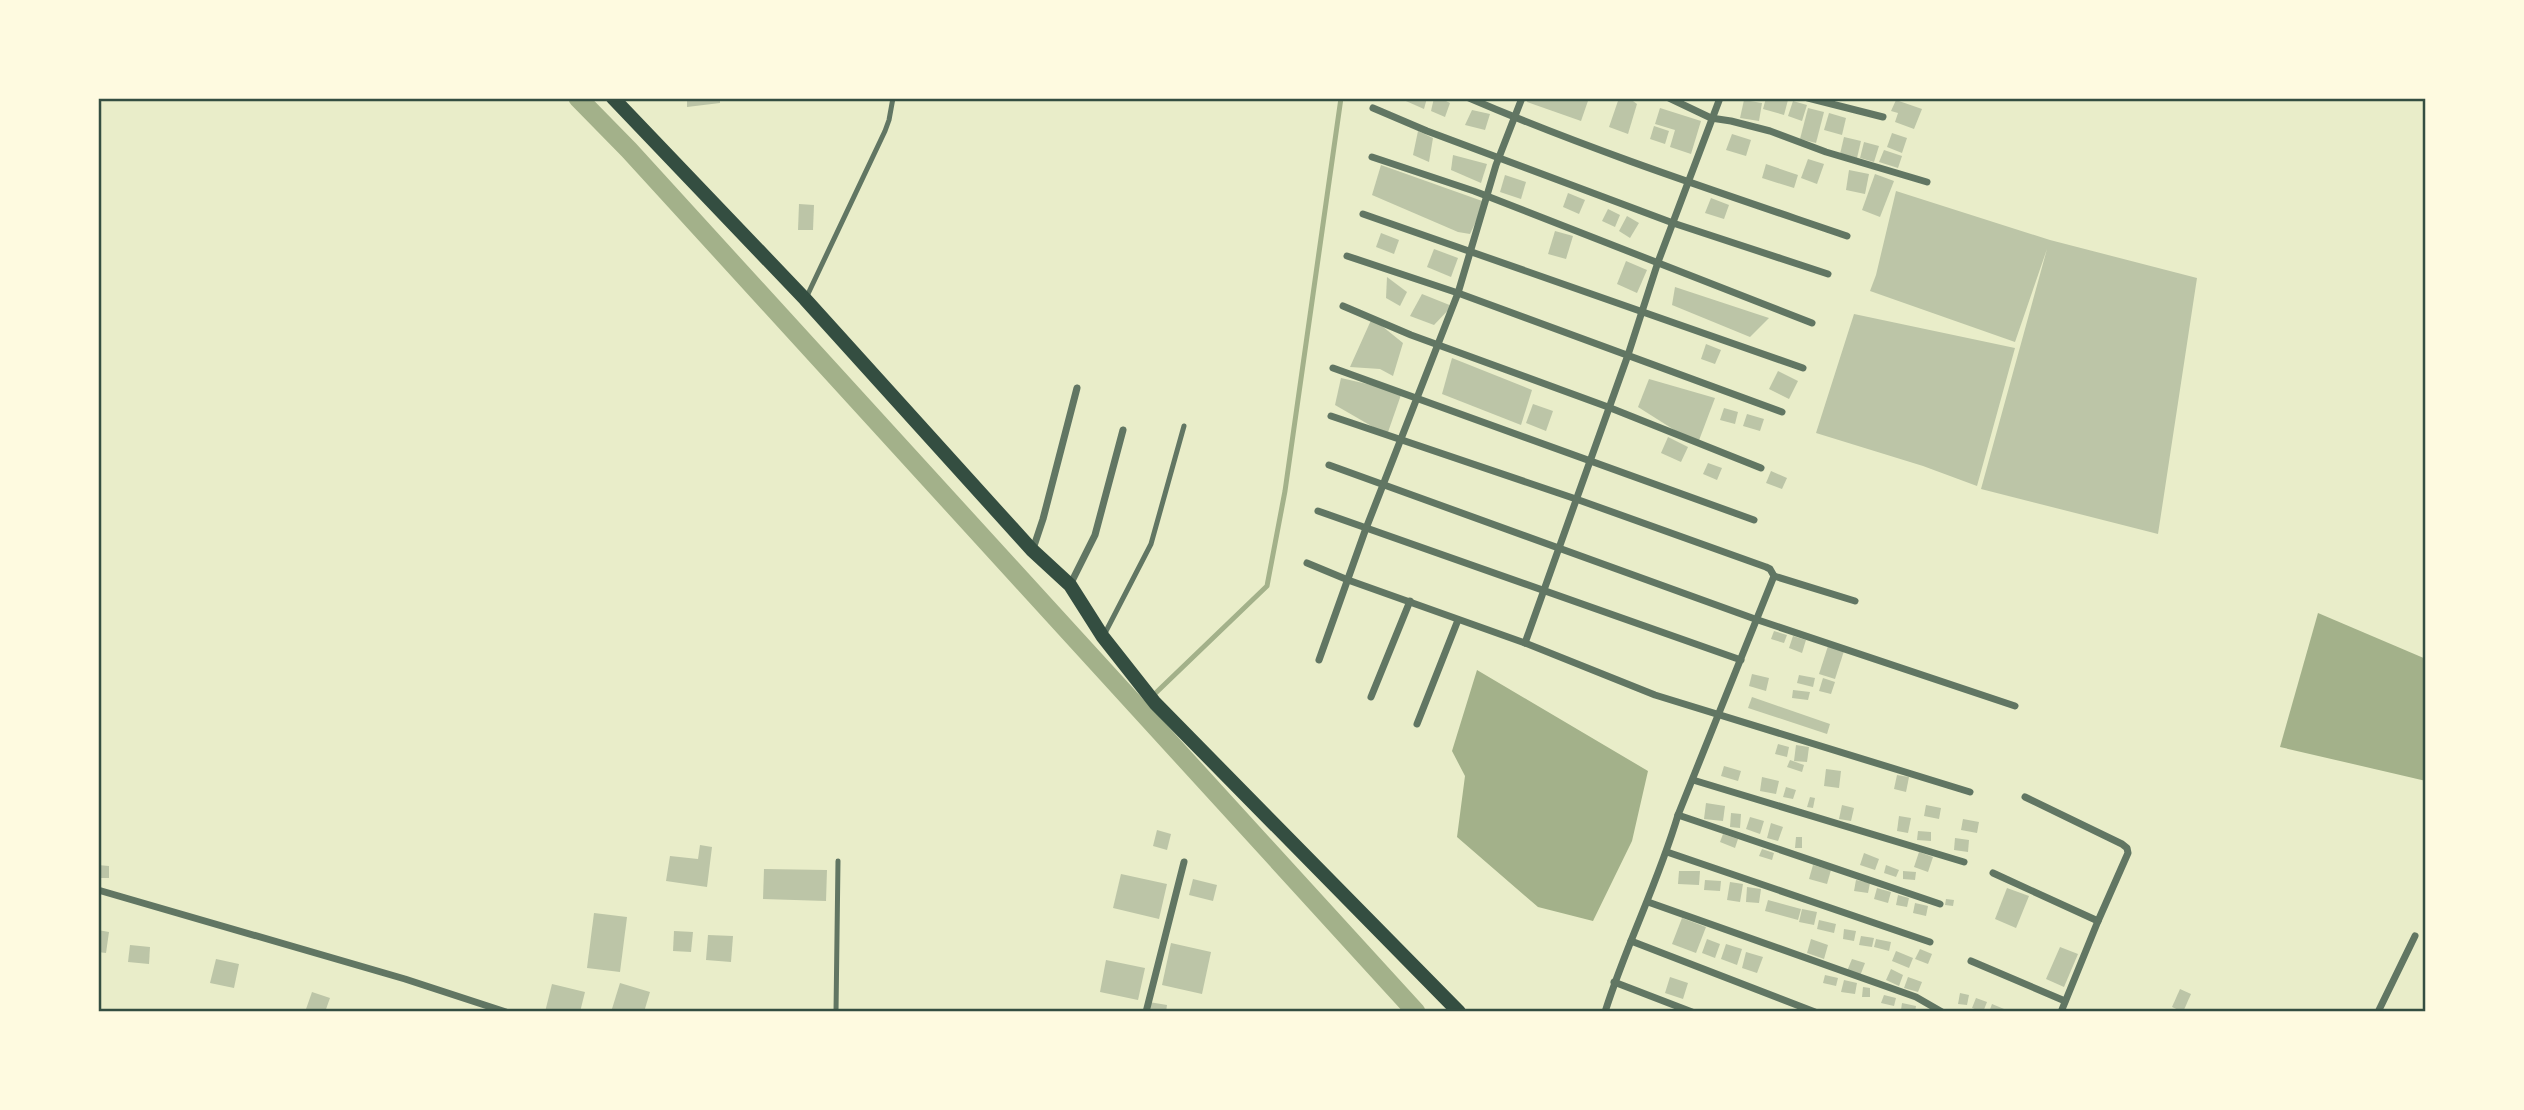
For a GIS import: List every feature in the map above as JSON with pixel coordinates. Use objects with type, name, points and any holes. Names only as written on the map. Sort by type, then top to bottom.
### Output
[{"type":"main road","points":[[612,98],[805,299],[1032,550],[1070,585],[1103,637],[1154,704],[1459,1012]]},
{"type":"street","points":[[1469,98],[1688,181],[1847,236]]},
{"type":"street","points":[[1319,660],[1458,293],[1486,196],[1522,98]]},
{"type":"street","points":[[1668,98],[1711,118],[1770,131],[1826,152],[1927,182]]},
{"type":"street","points":[[1525,643],[1628,355],[1658,262],[1720,98]]},
{"type":"street","points":[[1808,98],[1883,117]]},
{"type":"street","points":[[1373,108],[1672,223],[1828,274]]},
{"type":"street","points":[[1372,157],[1486,196],[1812,323]]},
{"type":"street","points":[[1363,214],[1804,368]]},
{"type":"street","points":[[1348,256],[1458,293],[1782,412]]},
{"type":"street","points":[[1343,306],[1761,468]]},
{"type":"street","points":[[1333,368],[1754,520]]},
{"type":"street","points":[[1032,550],[1043,519],[1077,388]]},
{"type":"street","points":[[1331,416],[1766,567],[1774,576],[1855,601]]},
{"type":"street","points":[[1070,585],[1095,536],[1123,430]]},
{"type":"street","points":[[1329,465],[1385,483],[1558,549],[1755,619],[2015,706]]},
{"type":"street","points":[[1318,511],[1741,660]]},
{"type":"street","points":[[1307,563],[1525,643],[1655,695],[1970,792]]},
{"type":"street","points":[[1605,1012],[1667,852],[1678,815],[1774,576]]},
{"type":"street","points":[[1371,697],[1409,601]]},
{"type":"street","points":[[1418,724],[1458,620]]},
{"type":"street","points":[[1693,780],[1964,862]]},
{"type":"street","points":[[2025,797],[2127,848],[2127,857],[2062,1012]]},
{"type":"street","points":[[1678,815],[1940,904]]},
{"type":"street","points":[[1667,852],[1930,942]]},
{"type":"street","points":[[1146,1012],[1184,862]]},
{"type":"street","points":[[1993,873],[2098,921]]},
{"type":"street","points":[[98,890],[405,979],[506,1012]]},
{"type":"street","points":[[1647,902],[1916,997],[1942,1012]]},
{"type":"street","points":[[2378,1012],[2415,936]]},
{"type":"street","points":[[1631,941],[1815,1012]]},
{"type":"street","points":[[1971,961],[2065,1001]]},
{"type":"street","points":[[1615,982],[1692,1012]]},
{"type":"lane","points":[[805,299],[885,131],[893,98]]},
{"type":"lane","points":[[1103,637],[1151,544],[1184,426]]},
{"type":"lane","points":[[836,1012],[838,862]]},
{"type":"shaded area","points":[[2318,613],[2426,659],[2426,781],[2280,747]]},
{"type":"shaded area","points":[[1477,670],[1648,771],[1632,841],[1593,921],[1538,907],[1457,837],[1465,776],[1452,751]]},
{"type":"building","points":[[687,98],[720,98],[720,103],[687,107]]},
{"type":"building","points":[[1399,98],[1427,98],[1424,109]]},
{"type":"building","points":[[1434,98],[1450,103],[1445,117],[1431,111]]},
{"type":"building","points":[[1528,98],[1589,98],[1581,121],[1527,102]]},
{"type":"building","points":[[1619,98],[1629,98],[1637,104],[1628,134],[1609,127]]},
{"type":"building","points":[[1766,98],[1788,100],[1784,115],[1763,109]]},
{"type":"building","points":[[1744,100],[1762,103],[1759,121],[1740,118]]},
{"type":"building","points":[[1896,100],[1922,109],[1914,129],[1895,122],[1898,113],[1891,111]]},
{"type":"building","points":[[1793,101],[1807,105],[1802,121],[1788,116]]},
{"type":"building","points":[[1660,108],[1701,121],[1691,154],[1670,147],[1675,130],[1655,124]]},
{"type":"building","points":[[1808,108],[1824,112],[1816,143],[1800,139]]},
{"type":"building","points":[[1472,110],[1490,114],[1485,130],[1465,125]]},
{"type":"building","points":[[1829,113],[1846,118],[1842,135],[1824,130]]},
{"type":"building","points":[[1654,126],[1669,131],[1665,144],[1650,139]]},
{"type":"building","points":[[1418,131],[1433,138],[1429,162],[1413,155]]},
{"type":"building","points":[[1892,133],[1907,138],[1902,153],[1887,147]]},
{"type":"building","points":[[1732,134],[1751,140],[1746,156],[1726,150]]},
{"type":"building","points":[[1844,137],[1861,141],[1857,158],[1840,154]]},
{"type":"building","points":[[1864,142],[1879,146],[1874,162],[1860,158]]},
{"type":"building","points":[[1884,150],[1902,156],[1898,168],[1879,162]]},
{"type":"building","points":[[1453,155],[1487,164],[1481,183],[1451,170]]},
{"type":"building","points":[[1808,159],[1824,164],[1817,184],[1801,178]]},
{"type":"building","points":[[1766,164],[1798,175],[1794,188],[1762,178]]},
{"type":"building","points":[[1381,165],[1485,202],[1470,234],[1458,232],[1372,195]]},
{"type":"building","points":[[1849,170],[1869,174],[1865,194],[1846,190]]},
{"type":"building","points":[[1875,174],[1894,181],[1880,217],[1862,210]]},
{"type":"building","points":[[1505,175],[1526,182],[1521,199],[1500,192]]},
{"type":"building","points":[[1896,191],[2050,240],[2197,278],[2158,534],[1981,489],[2047,249],[2015,342],[1870,291]]},
{"type":"building","points":[[1568,193],[1585,200],[1579,214],[1563,207]]},
{"type":"building","points":[[1711,198],[1729,205],[1724,219],[1705,213]]},
{"type":"building","points":[[799,204],[814,205],[813,230],[798,230]]},
{"type":"building","points":[[1608,209],[1620,215],[1615,227],[1602,221]]},
{"type":"building","points":[[1627,216],[1639,223],[1630,238],[1619,231]]},
{"type":"building","points":[[1555,231],[1573,236],[1566,259],[1548,254]]},
{"type":"building","points":[[1381,233],[1399,240],[1394,254],[1376,247]]},
{"type":"building","points":[[1434,249],[1458,258],[1451,277],[1427,267]]},
{"type":"building","points":[[1626,261],[1647,270],[1637,293],[1617,284]]},
{"type":"building","points":[[1387,277],[1407,292],[1400,306],[1386,298]]},
{"type":"building","points":[[1675,287],[1769,318],[1750,337],[1672,305]]},
{"type":"building","points":[[1422,294],[1452,306],[1434,325],[1410,316]]},
{"type":"building","points":[[1854,314],[2015,348],[1977,486],[1923,466],[1816,433]]},
{"type":"building","points":[[1372,318],[1403,343],[1393,376],[1380,369],[1350,367]]},
{"type":"building","points":[[1706,344],[1721,350],[1715,364],[1701,359]]},
{"type":"building","points":[[1452,358],[1532,390],[1521,425],[1442,394]]},
{"type":"building","points":[[1778,371],[1798,381],[1789,399],[1769,389]]},
{"type":"building","points":[[1341,378],[1402,392],[1387,435],[1335,405]]},
{"type":"building","points":[[1649,379],[1715,398],[1698,443],[1638,407]]},
{"type":"building","points":[[1533,404],[1553,411],[1546,431],[1526,423]]},
{"type":"building","points":[[1724,408],[1738,412],[1735,424],[1720,420]]},
{"type":"building","points":[[1747,414],[1764,419],[1760,431],[1743,426]]},
{"type":"building","points":[[1668,437],[1688,447],[1681,462],[1661,453]]},
{"type":"building","points":[[1708,463],[1722,468],[1717,480],[1703,474]]},
{"type":"building","points":[[1771,471],[1787,478],[1782,489],[1766,483]]},
{"type":"building","points":[[1774,631],[1787,635],[1784,643],[1771,639]]},
{"type":"building","points":[[1793,636],[1806,640],[1802,653],[1789,648]]},
{"type":"building","points":[[1828,646],[1844,651],[1835,679],[1819,674]]},
{"type":"building","points":[[1752,674],[1769,678],[1766,691],[1749,686]]},
{"type":"building","points":[[1799,675],[1815,678],[1813,687],[1797,683]]},
{"type":"building","points":[[1823,678],[1835,682],[1831,694],[1819,691]]},
{"type":"building","points":[[1793,690],[1810,692],[1808,700],[1792,698]]},
{"type":"building","points":[[1752,697],[1830,724],[1827,734],[1748,708]]},
{"type":"building","points":[[1778,744],[1789,747],[1787,757],[1775,754]]},
{"type":"building","points":[[1796,745],[1809,747],[1807,762],[1794,761]]},
{"type":"building","points":[[1790,760],[1804,765],[1802,772],[1787,767]]},
{"type":"building","points":[[1724,766],[1741,771],[1738,781],[1721,776]]},
{"type":"building","points":[[1826,769],[1841,771],[1839,788],[1824,786]]},
{"type":"building","points":[[1897,775],[1909,777],[1906,792],[1894,789]]},
{"type":"building","points":[[1762,777],[1779,781],[1776,794],[1760,791]]},
{"type":"building","points":[[1786,787],[1796,790],[1793,799],[1783,797]]},
{"type":"building","points":[[1810,797],[1815,798],[1813,808],[1807,807]]},
{"type":"building","points":[[1706,803],[1725,806],[1723,821],[1704,819]]},
{"type":"building","points":[[1842,805],[1854,808],[1851,821],[1839,819]]},
{"type":"building","points":[[1926,805],[1941,808],[1939,819],[1924,816]]},
{"type":"building","points":[[1731,813],[1741,814],[1740,828],[1730,827]]},
{"type":"building","points":[[1899,816],[1911,818],[1908,833],[1897,831]]},
{"type":"building","points":[[1750,817],[1764,821],[1760,834],[1746,829]]},
{"type":"building","points":[[1963,819],[1979,822],[1977,833],[1961,830]]},
{"type":"building","points":[[1771,823],[1783,827],[1778,841],[1767,838]]},
{"type":"building","points":[[1157,830],[1171,834],[1167,850],[1153,846]]},
{"type":"building","points":[[1918,831],[1931,832],[1931,841],[1917,840]]},
{"type":"building","points":[[1723,834],[1738,839],[1735,848],[1720,842]]},
{"type":"building","points":[[1796,837],[1802,837],[1802,848],[1795,848]]},
{"type":"building","points":[[1955,838],[1969,840],[1968,852],[1954,850]]},
{"type":"building","points":[[700,845],[712,847],[707,887],[666,881],[670,856],[698,859]]},
{"type":"building","points":[[1762,849],[1774,853],[1772,860],[1759,856]]},
{"type":"building","points":[[1919,852],[1933,857],[1928,872],[1914,867]]},
{"type":"building","points":[[1864,853],[1879,859],[1875,870],[1860,865]]},
{"type":"building","points":[[98,865],[109,866],[109,878],[98,878]]},
{"type":"building","points":[[1813,865],[1831,870],[1827,884],[1809,879]]},
{"type":"building","points":[[1886,865],[1899,870],[1896,877],[1884,873]]},
{"type":"building","points":[[764,869],[827,870],[826,901],[763,899]]},
{"type":"building","points":[[1679,871],[1700,871],[1699,885],[1678,884]]},
{"type":"building","points":[[1903,871],[1916,872],[1915,880],[1903,879]]},
{"type":"building","points":[[1121,874],[1167,884],[1159,919],[1113,908]]},
{"type":"building","points":[[1193,879],[1217,885],[1213,901],[1189,895]]},
{"type":"building","points":[[1705,880],[1721,881],[1720,891],[1704,890]]},
{"type":"building","points":[[1856,880],[1870,883],[1868,893],[1854,891]]},
{"type":"building","points":[[1730,882],[1743,884],[1740,902],[1727,900]]},
{"type":"building","points":[[1747,887],[1761,889],[1759,903],[1746,902]]},
{"type":"building","points":[[1877,888],[1891,892],[1888,903],[1874,899]]},
{"type":"building","points":[[2007,888],[2029,896],[2016,928],[1995,919]]},
{"type":"building","points":[[1898,895],[1909,898],[1907,907],[1896,905]]},
{"type":"building","points":[[1946,899],[1954,900],[1953,906],[1945,905]]},
{"type":"building","points":[[1768,900],[1801,909],[1798,920],[1765,911]]},
{"type":"building","points":[[1915,903],[1928,906],[1926,916],[1913,913]]},
{"type":"building","points":[[1802,909],[1817,912],[1814,925],[1799,922]]},
{"type":"building","points":[[594,913],[627,917],[620,972],[587,968]]},
{"type":"building","points":[[1682,918],[1706,927],[1696,953],[1672,944]]},
{"type":"building","points":[[1819,920],[1836,924],[1834,933],[1817,929]]},
{"type":"building","points":[[1844,929],[1856,931],[1854,941],[1843,939]]},
{"type":"building","points":[[98,930],[109,932],[106,953],[98,952]]},
{"type":"building","points":[[674,931],[693,932],[691,952],[673,951]]},
{"type":"building","points":[[708,935],[733,936],[731,962],[706,960]]},
{"type":"building","points":[[1861,936],[1874,938],[1872,947],[1859,945]]},
{"type":"building","points":[[1707,939],[1720,944],[1715,958],[1702,953]]},
{"type":"building","points":[[1811,939],[1828,945],[1824,959],[1807,953]]},
{"type":"building","points":[[1876,939],[1891,942],[1889,951],[1874,947]]},
{"type":"building","points":[[1171,943],[1211,952],[1202,994],[1162,985]]},
{"type":"building","points":[[1726,944],[1742,949],[1737,965],[1721,959]]},
{"type":"building","points":[[130,945],[150,947],[149,964],[128,962]]},
{"type":"building","points":[[2060,947],[2078,954],[2064,987],[2046,979]]},
{"type":"building","points":[[1920,949],[1932,954],[1928,964],[1915,959]]},
{"type":"building","points":[[1896,951],[1913,958],[1909,968],[1892,961]]},
{"type":"building","points":[[1746,952],[1763,957],[1757,973],[1742,968]]},
{"type":"building","points":[[216,959],[239,964],[234,988],[210,983]]},
{"type":"building","points":[[1852,959],[1865,963],[1860,976],[1847,971]]},
{"type":"building","points":[[1106,960],[1145,968],[1138,1000],[1100,992]]},
{"type":"building","points":[[1891,969],[1903,975],[1899,986],[1886,980]]},
{"type":"building","points":[[1825,975],[1838,978],[1836,986],[1823,983]]},
{"type":"building","points":[[1670,977],[1688,983],[1683,999],[1665,993]]},
{"type":"building","points":[[1908,977],[1922,982],[1918,992],[1904,988]]},
{"type":"building","points":[[1844,980],[1857,983],[1855,994],[1841,992]]},
{"type":"building","points":[[620,983],[650,992],[644,1012],[611,1012]]},
{"type":"building","points":[[552,984],[585,992],[580,1012],[545,1012]]},
{"type":"building","points":[[1863,987],[1870,988],[1870,997],[1862,997]]},
{"type":"building","points":[[2180,989],[2191,994],[2183,1012],[2172,1007]]},
{"type":"building","points":[[312,992],[330,998],[325,1012],[305,1012]]},
{"type":"building","points":[[1960,993],[1969,995],[1967,1005],[1958,1004]]},
{"type":"building","points":[[1884,995],[1896,998],[1894,1006],[1881,1003]]},
{"type":"building","points":[[1976,998],[1987,1002],[1983,1012],[1972,1008]]},
{"type":"building","points":[[1149,1002],[1167,1005],[1166,1012],[1147,1012]]},
{"type":"building","points":[[1902,1003],[1916,1006],[1915,1012],[1901,1010]]},
{"type":"building","points":[[1992,1004],[2004,1009],[2003,1012],[1989,1012]]},
{"type":"waterway","points":[[578,98],[629,150],[1416,1012]]},
{"type":"waterway","points":[[1139,709],[1267,586],[1285,491],[1341,98]]}]
